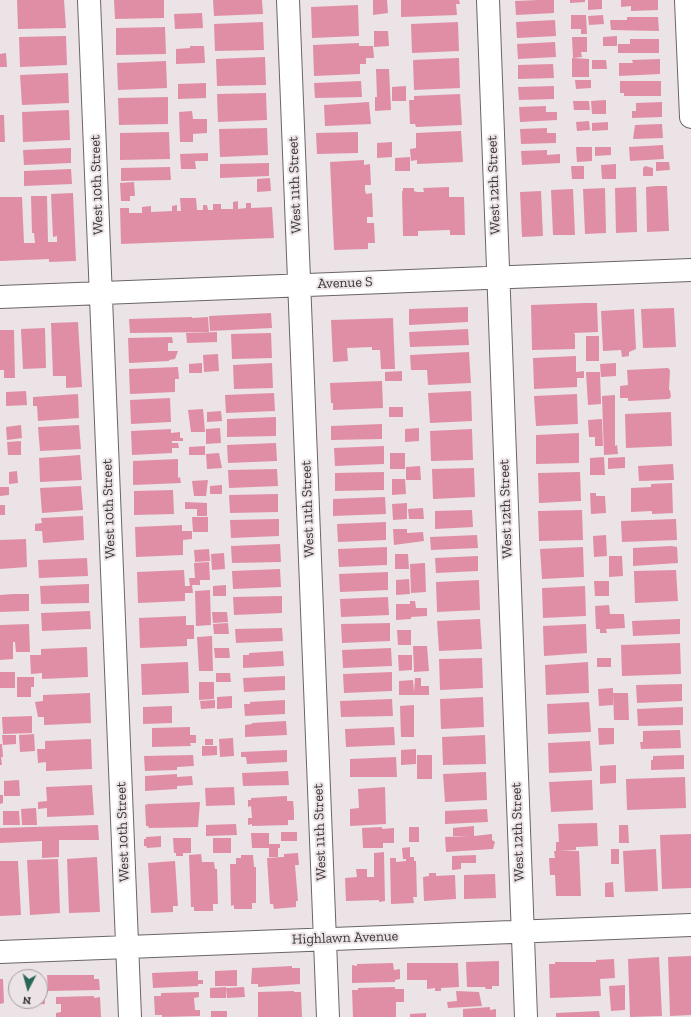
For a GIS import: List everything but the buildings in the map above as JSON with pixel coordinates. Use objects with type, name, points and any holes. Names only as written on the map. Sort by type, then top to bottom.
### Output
[{"type":"street","name":"West 10th Street","points":[[89,0],[130,1017]]},
{"type":"street","name":"West 11th Street","points":[[288,0],[328,1017]]},
{"type":"street","name":"West 12th Street","points":[[488,0],[526,1017]]},
{"type":"street","points":[[686,0],[691,117]]},
{"type":"street","name":"Avenue S","points":[[0,296],[691,270]]},
{"type":"street","name":"Highlawn Avenue","points":[[0,952],[691,925]]}]
